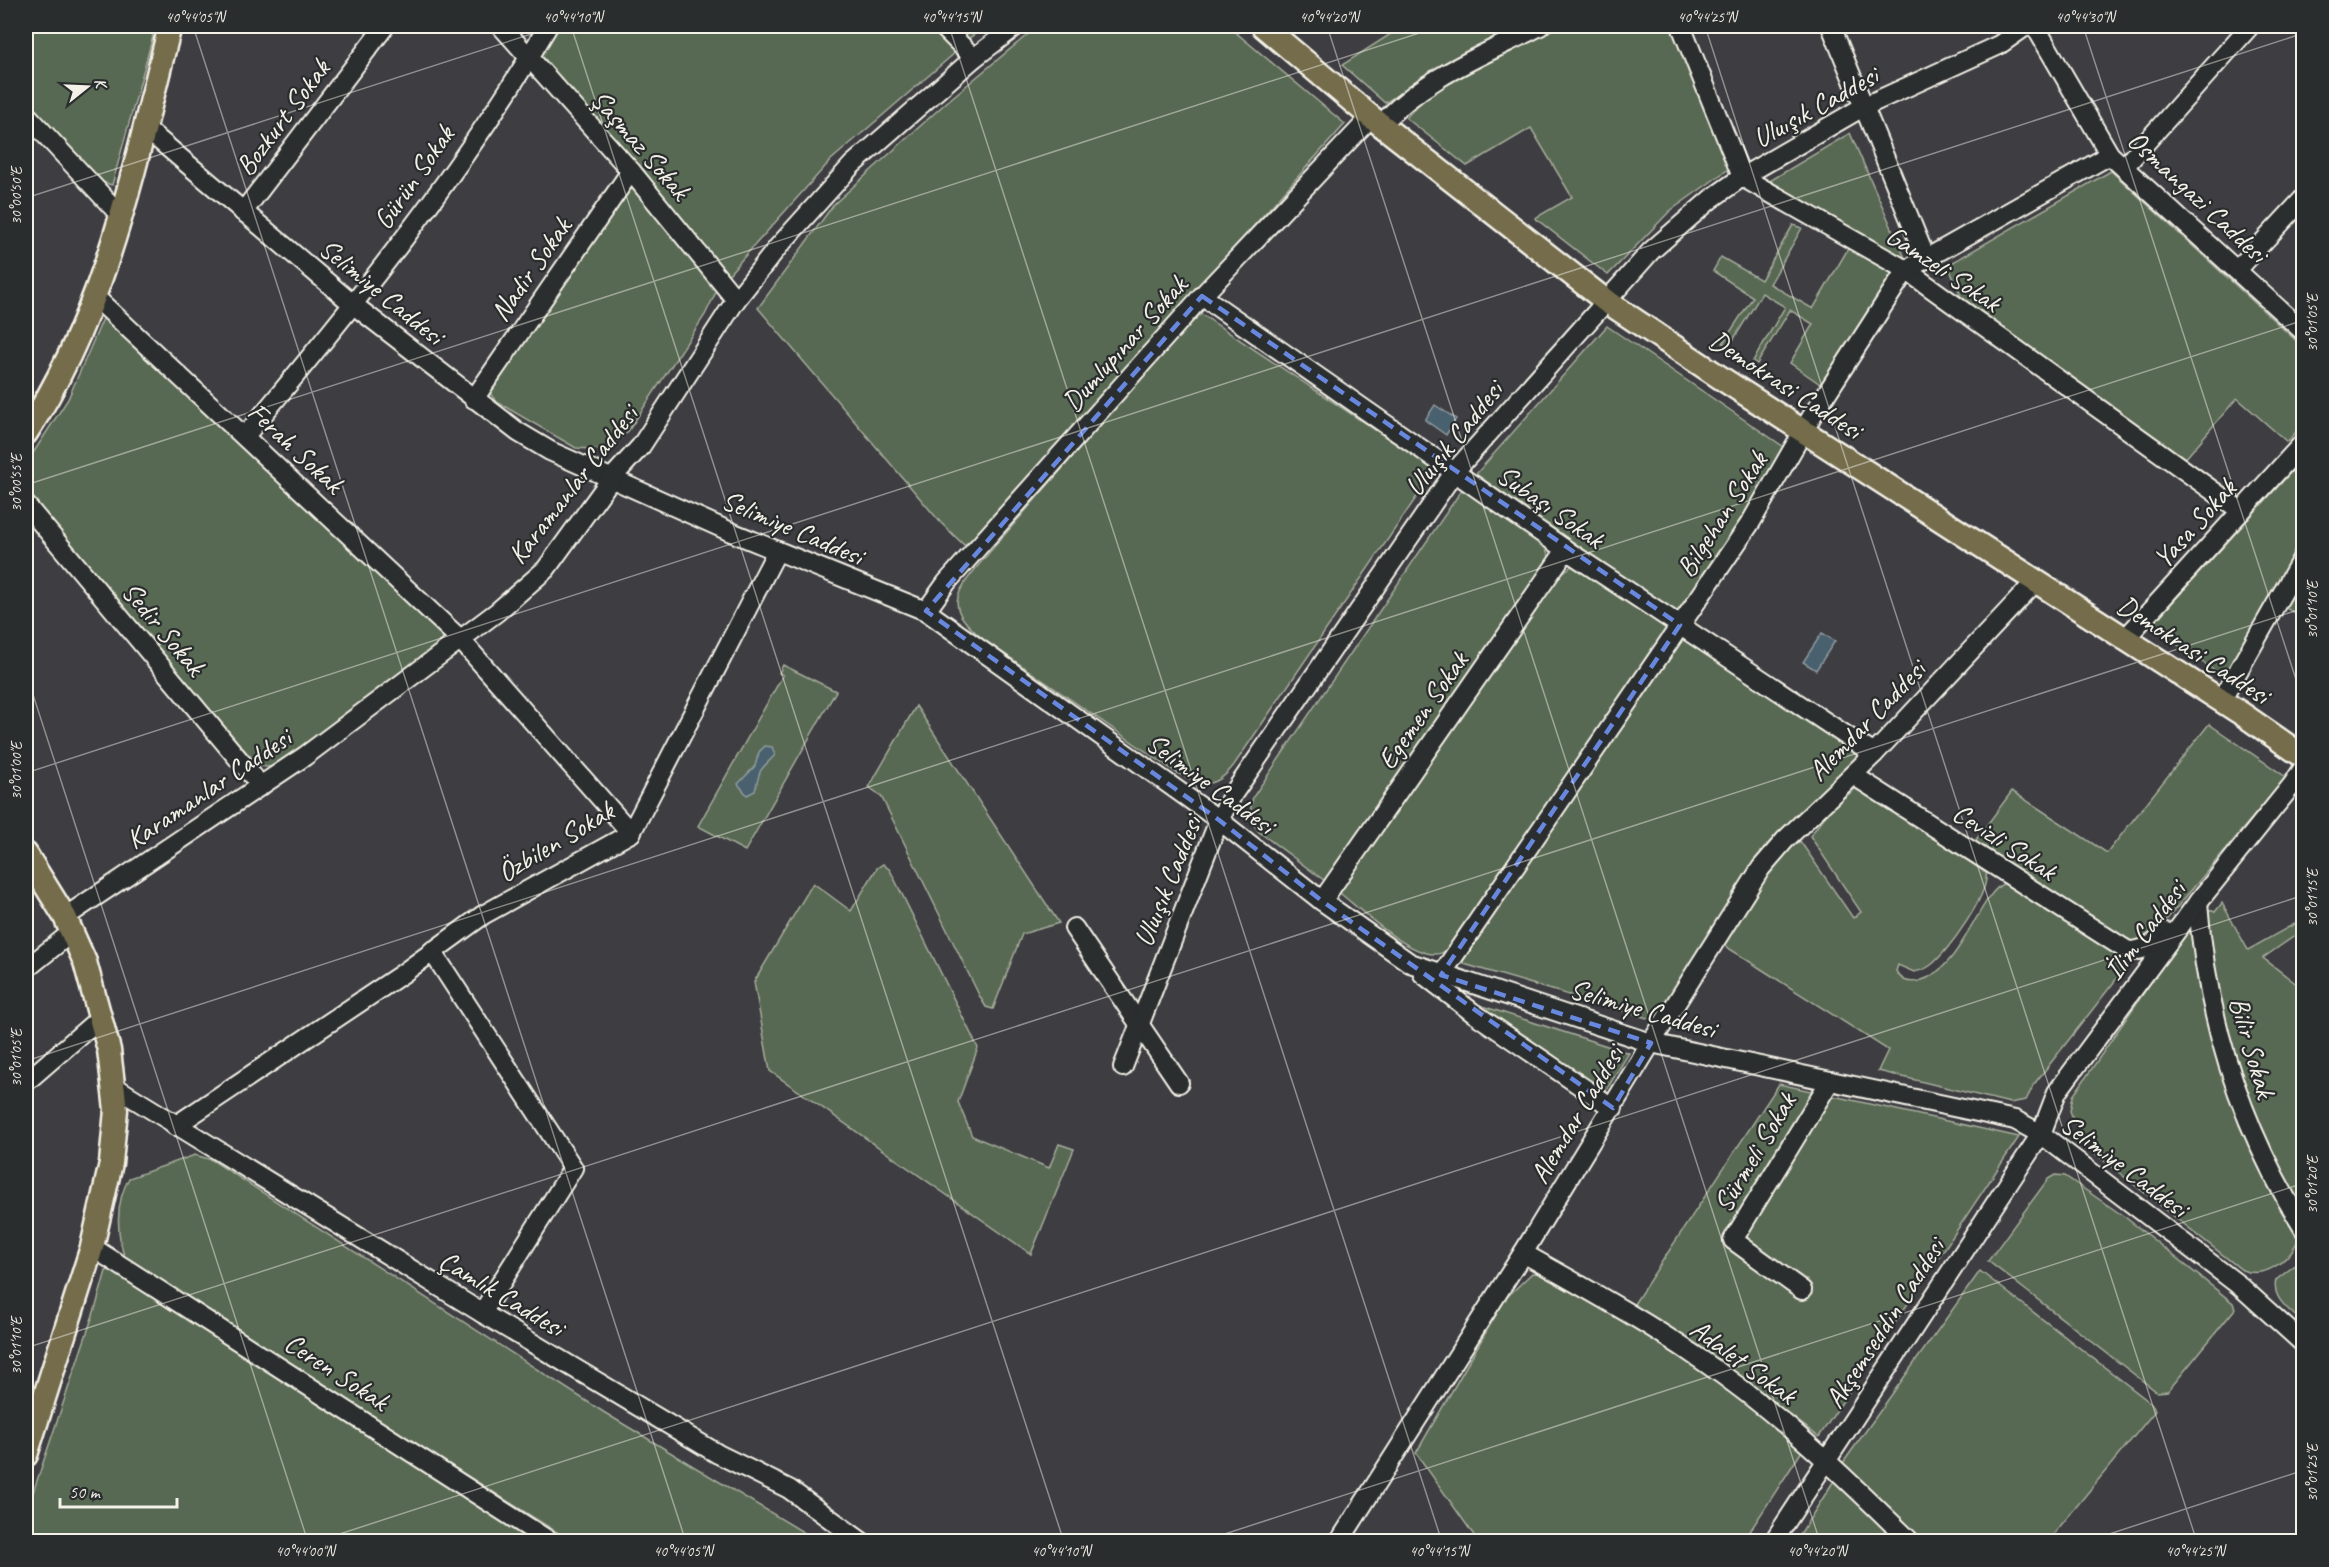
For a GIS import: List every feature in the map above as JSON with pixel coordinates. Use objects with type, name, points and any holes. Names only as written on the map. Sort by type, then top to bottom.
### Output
[{"type":"main road","points":[[26,433],[71,354],[94,296],[145,128],[170,26]]},
{"type":"main road","name":"Demokrasi Caddesi","points":[[1263,26],[1376,121],[1606,302],[2304,757]]},
{"type":"main road","points":[[26,854],[68,925],[85,962],[101,1017],[115,1087],[111,1163],[92,1247],[26,1455]]},
{"type":"street","name":"Bozkurt Sokak","points":[[243,213],[385,26]]},
{"type":"street","name":"Şaşmaz Sokak","points":[[501,26],[631,171],[736,300]]},
{"type":"street","name":"Gürün Sokak","points":[[245,436],[354,306],[529,57],[548,26]]},
{"type":"street","points":[[942,26],[974,58]]},
{"type":"street","name":"Karamanlar Caddesi","points":[[26,969],[68,925],[305,756],[496,612],[546,569],[611,479],[641,446],[736,300],[777,247],[852,165],[974,58],[1016,26]]},
{"type":"street","name":"Dumlupınar Sokak","points":[[926,611],[947,582],[1202,296],[1376,121],[1393,112],[1437,79],[1540,26]]},
{"type":"street","points":[[1681,26],[1742,177]]},
{"type":"street","points":[[1831,26],[1926,259]]},
{"type":"street","name":"Uluışık Caddesi","points":[[1123,1067],[1219,820],[1233,794],[1455,471],[1650,252],[1677,226],[1742,177],[1863,107],[1999,45],[2026,26]]},
{"type":"street","name":"Osmangazi Caddesi","points":[[2035,26],[2117,161],[2304,332]]},
{"type":"street","name":"Bilgehan Sokak","points":[[1440,975],[1751,522],[1804,431],[1906,270],[2117,161],[2250,26]]},
{"type":"street","points":[[26,114],[120,215]]},
{"type":"street","name":"Selimiye Caddesi","points":[[145,128],[354,306],[518,432],[611,479],[926,611],[1219,820],[1322,901],[1410,963],[1440,975],[1651,1043],[2015,1120],[2041,1134],[2240,1286],[2304,1344]]},
{"type":"street","name":"Nadir Sokak","points":[[474,399],[631,171]]},
{"type":"street","name":"Gamzeli Sokak","points":[[1742,177],[1906,270],[2241,512]]},
{"type":"street","points":[[2237,270],[2304,198]]},
{"type":"street","name":"Ferah Sokak","points":[[94,296],[459,638],[631,833]]},
{"type":"street","name":"Subaşı Sokak","points":[[1202,296],[1566,550],[1874,754]]},
{"type":"street","name":"Yasa Sokak","points":[[2124,640],[2304,442]]},
{"type":"street","name":"Sedir Sokak","points":[[26,505],[261,786]]},
{"type":"street","name":"Özbilen Sokak","points":[[175,1126],[483,915],[631,833],[777,550]]},
{"type":"street","name":"Egemen Sokak","points":[[1322,901],[1566,550]]},
{"type":"street","points":[[2221,701],[2304,555]]},
{"type":"street","name":"Alemdar Caddesi","points":[[1339,1542],[1523,1253],[1761,868],[1785,840],[1874,754],[2036,581]]},
{"type":"street","name":"İlim Caddesi","points":[[2041,1134],[2057,1092],[2198,902],[2293,784],[2304,767]]},
{"type":"street","name":"Cevizli Sokak","points":[[1853,775],[2128,951],[2138,951],[2150,946],[2182,914],[2198,902]]},
{"type":"street","name":"Bilir Sokak","points":[[2198,902],[2207,986],[2227,1063],[2263,1158],[2303,1228]]},
{"type":"street","points":[[1074,928],[1179,1083]]},
{"type":"street","points":[[432,951],[573,1168],[482,1313]]},
{"type":"street","points":[[1410,963],[1472,1012],[1613,1107]]},
{"type":"street","points":[[26,1082],[101,1017]]},
{"type":"street","name":"Sürmeli Sokak","points":[[1802,1290],[1733,1240],[1830,1081]]},
{"type":"street","name":"Çamlık Caddesi","points":[[115,1087],[482,1313],[718,1454],[789,1489],[862,1542]]},
{"type":"street","name":"Akşemseddin Caddesi","points":[[1773,1542],[2041,1134]]},
{"type":"street","name":"Ceren Sokak","points":[[92,1247],[551,1542]]},
{"type":"street","name":"Adalet Sokak","points":[[1523,1253],[1642,1321],[1701,1359],[1759,1402],[1911,1542]]},
{"type":"highlighted area","points":[[1202,296],[1680,625],[1441,975],[1651,1043],[1613,1108],[1322,901],[1219,820],[926,611]]},
{"type":"green space","points":[[26,26],[147,26],[153,36],[112,185],[99,181],[26,102]]},
{"type":"green space","points":[[559,26],[930,26],[956,52],[831,160],[728,275],[541,55]]},
{"type":"green space","points":[[953,26],[985,26],[967,40]]},
{"type":"green space","points":[[1038,26],[1228,26],[1345,124],[975,537],[964,545],[941,523],[758,308],[834,204],[949,100]]},
{"type":"green space","points":[[1392,26],[1519,26],[1435,71],[1385,103],[1342,65],[1394,32]]},
{"type":"green space","points":[[1561,26],[1671,26],[1730,168],[1670,211],[1608,275],[1535,218],[1572,197],[1531,128],[1467,166],[1406,118],[1437,90],[1457,77]]},
{"type":"green space","points":[[1850,133],[1906,260],[1768,182]]},
{"type":"green space","points":[[2111,171],[2303,347],[2303,424],[2287,442],[2237,398],[2185,459],[2107,406],[1962,299],[1948,265]]},
{"type":"green space","points":[[626,188],[635,188],[718,288],[705,315],[627,433],[604,450],[576,448],[497,402],[488,391]]},
{"type":"green space","points":[[1793,225],[1802,228],[1770,284],[1813,309],[1849,247],[1894,272],[1823,386],[1790,363],[1813,324],[1790,310],[1757,364],[1753,361],[1785,307],[1762,293],[1729,347],[1723,343],[1753,297],[1713,271],[1721,257],[1761,280]]},
{"type":"green space","points":[[105,314],[449,637],[276,765],[263,766],[252,759],[26,492],[26,464],[68,399]]},
{"type":"green space","points":[[1201,314],[1435,470],[1234,765],[1220,779],[1208,783],[1201,783],[1177,773],[983,639],[963,618],[958,610],[957,601],[964,584],[981,562],[1182,331]]},
{"type":"green space","points":[[1607,326],[1784,447],[1771,476],[1680,611],[1673,611],[1665,606],[1476,474]]},
{"type":"green space","points":[[2303,459],[2303,540],[2226,679],[2151,626]]},
{"type":"green space","points":[[1463,488],[1544,544],[1550,559],[1325,881],[1259,832],[1251,815],[1253,797]]},
{"type":"green space","points":[[1572,566],[1670,626],[1458,941],[1441,953],[1422,952],[1396,938],[1336,890],[1562,573]]},
{"type":"green space","points":[[2303,571],[2303,618],[2284,607]]},
{"type":"green space","points":[[1682,637],[1861,755],[1753,866],[1654,1020],[1464,964],[1459,955]]},
{"type":"green space","points":[[783,665],[836,691],[745,851],[698,826],[783,675],[779,673]]},
{"type":"green space","points":[[916,706],[1059,923],[1022,934],[993,1009],[986,1007],[980,997],[881,796],[869,787]]},
{"type":"green space","points":[[2209,724],[2283,775],[2285,779],[2151,938],[2131,945],[1972,845],[2012,791],[2107,853]]},
{"type":"green space","points":[[1858,787],[1986,873],[1985,882],[1975,907],[1947,948],[1927,968],[1914,972],[1898,965],[1896,971],[1903,979],[1919,981],[1934,974],[1947,962],[1959,948],[1987,901],[1996,889],[2005,883],[2129,963],[2035,1083],[2026,1100],[2010,1103],[1878,1071],[1888,1050],[1722,944],[1756,888],[1776,862],[1800,841],[1853,918],[1861,912],[1810,836],[1832,807]]},
{"type":"green space","points":[[883,864],[890,870],[978,1048],[958,1102],[972,1136],[1049,1168],[1059,1144],[1074,1149],[1031,1254],[770,1071],[754,982],[813,883],[851,911],[877,868]]},
{"type":"green space","points":[[2222,903],[2248,950],[2303,919],[2303,930],[2263,958],[2303,989],[2303,1209],[2288,1186],[2262,1134],[2230,1050],[2215,985],[2207,909],[2215,912]]},
{"type":"green space","points":[[2191,924],[2202,996],[2300,1235],[2285,1259],[2260,1272],[2242,1270],[2083,1144],[2070,1111],[2073,1096]]},
{"type":"green space","points":[[1476,1004],[1629,1053],[1604,1094]]},
{"type":"green space","points":[[1779,1084],[2019,1137],[1819,1437],[1699,1346],[1632,1307]]},
{"type":"green space","points":[[195,1155],[212,1160],[605,1413],[818,1541],[571,1541],[126,1261],[120,1241],[118,1219],[121,1198],[129,1178]]},
{"type":"green space","points":[[2055,1175],[2065,1176],[2125,1217],[2233,1303],[2235,1309],[2168,1391],[2157,1392],[1988,1261],[2048,1179]]},
{"type":"green space","points":[[2303,1259],[2303,1323],[2279,1299],[2275,1287],[2276,1280]]},
{"type":"green space","points":[[112,1269],[533,1541],[26,1542],[26,1513],[106,1271]]},
{"type":"green space","points":[[1980,1271],[2152,1404],[2155,1411],[2048,1541],[1920,1541],[1840,1467]]},
{"type":"green space","points":[[1532,1273],[1547,1276],[1562,1283],[1700,1369],[1778,1429],[1802,1451],[1743,1542],[1478,1541],[1416,1453],[1505,1299]]},
{"type":"green space","points":[[1835,1479],[1905,1542],[1795,1542]]},
{"type":"water","points":[[1435,405],[1456,419],[1446,435],[1425,420]]},
{"type":"water","points":[[1822,633],[1835,641],[1816,670],[1803,662]]},
{"type":"water","points":[[765,746],[772,747],[775,755],[761,770],[755,791],[747,795],[738,784],[755,766],[759,752]]}]
